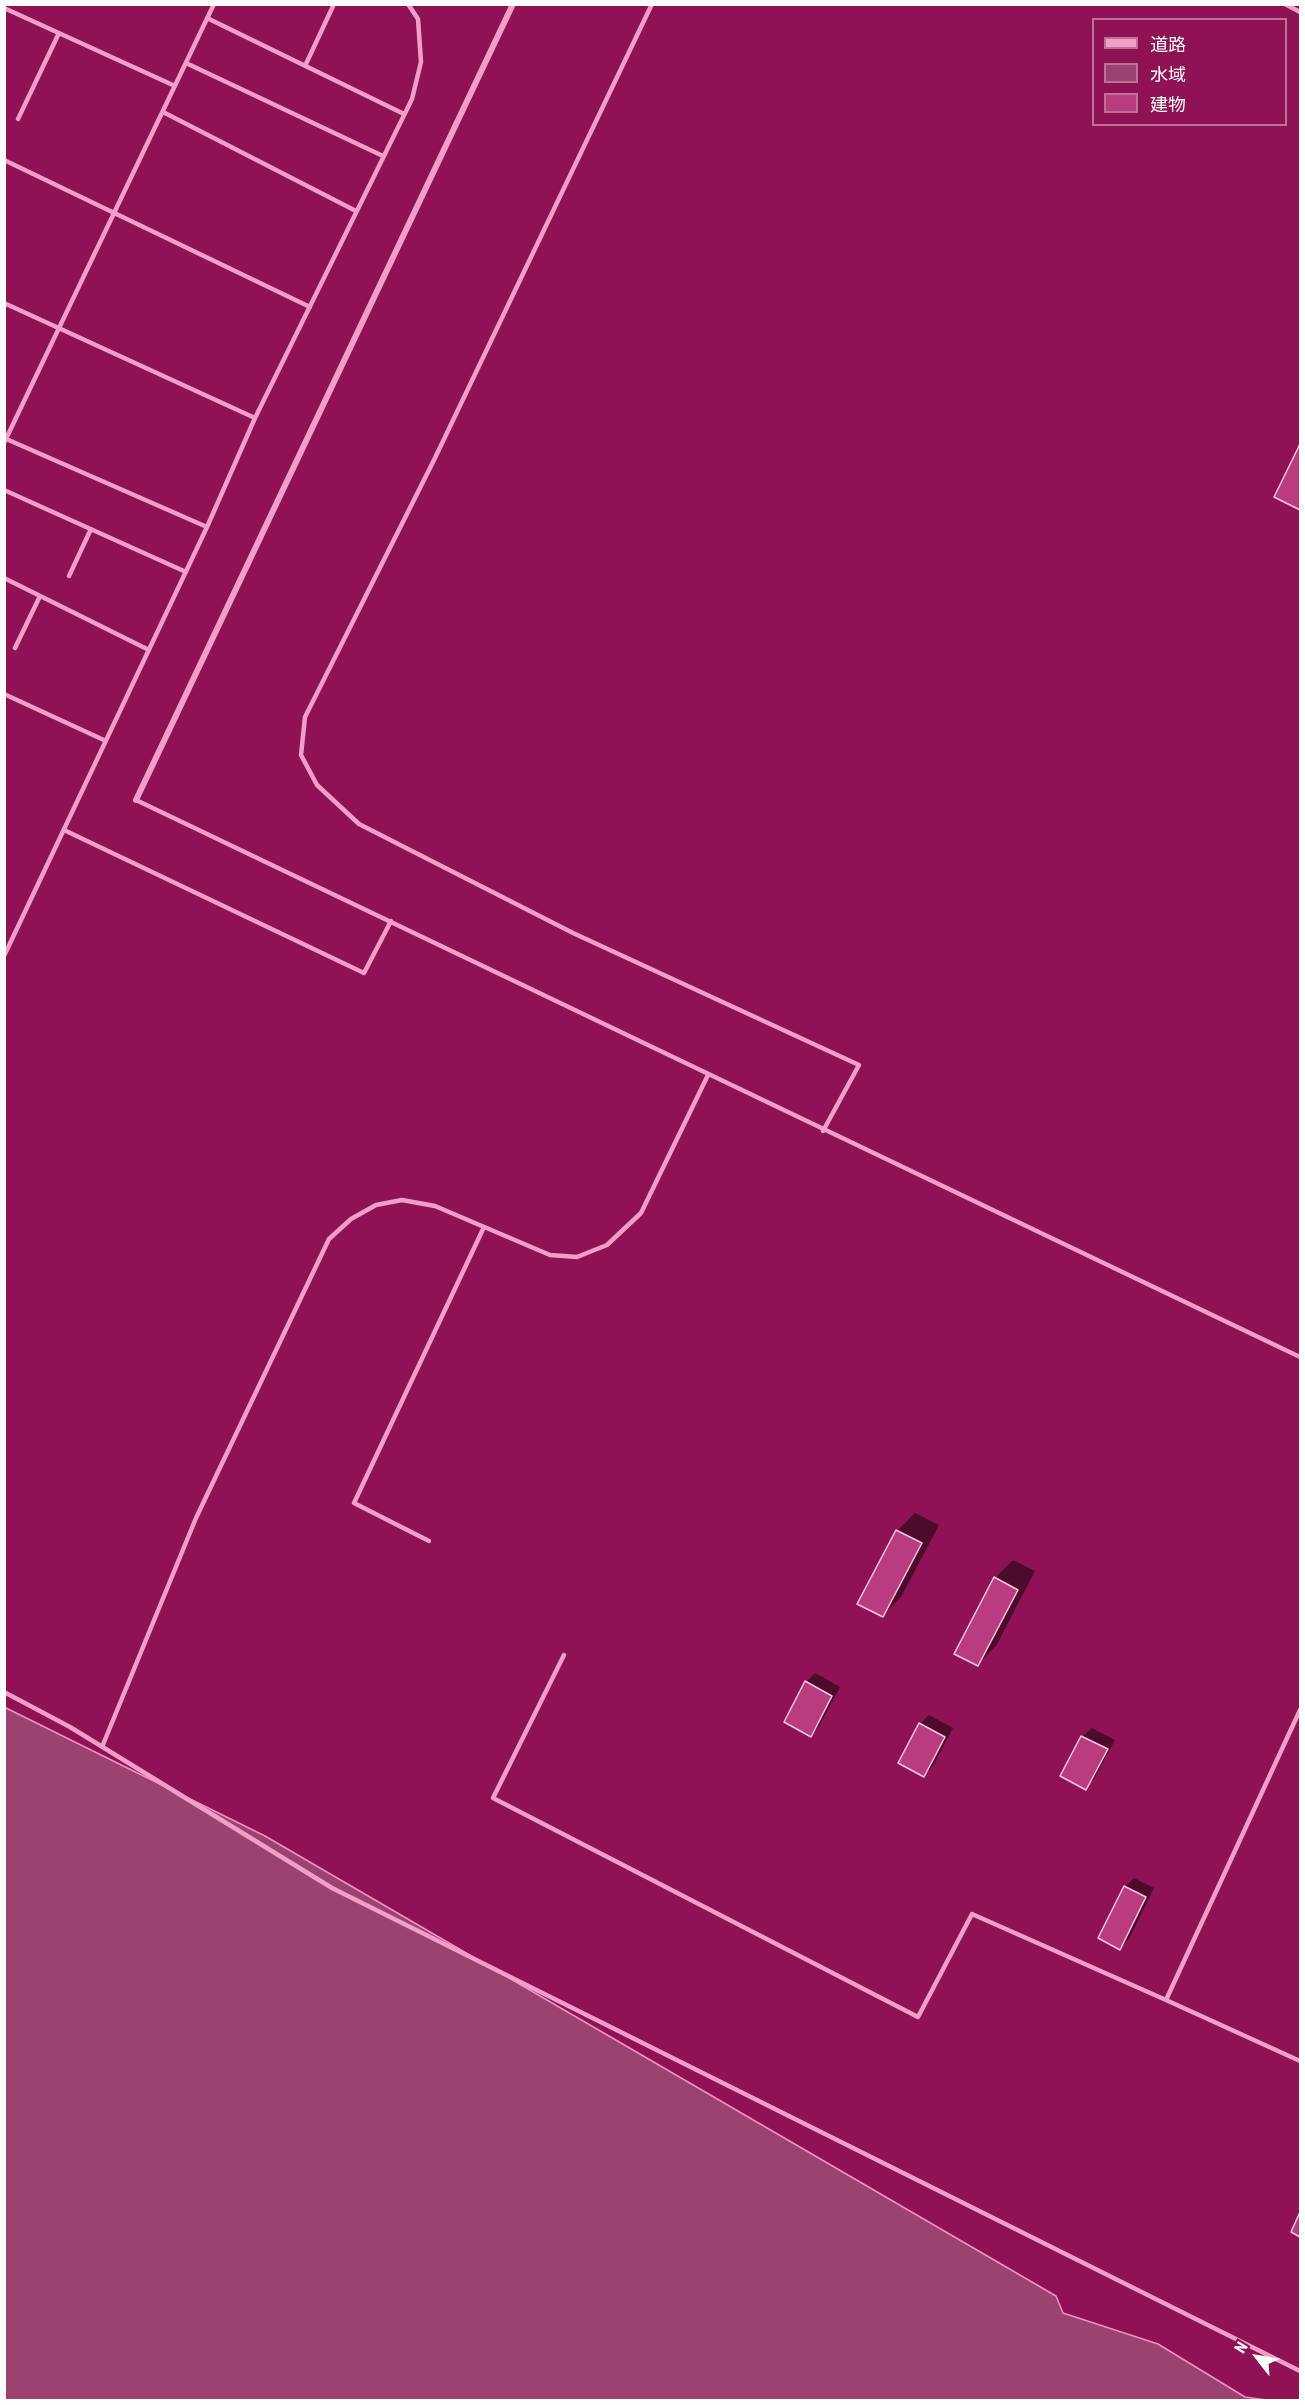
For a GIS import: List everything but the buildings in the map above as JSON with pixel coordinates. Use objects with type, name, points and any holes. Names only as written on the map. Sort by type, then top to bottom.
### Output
[{"type":"street","points":[[136,800],[513,4]]},
{"type":"lane","points":[[207,527],[5,440],[214,4]]},
{"type":"lane","points":[[305,66],[334,4]]},
{"type":"lane","points":[[4,956],[207,527],[255,418],[411,99],[421,62],[418,19],[408,4]]},
{"type":"lane","points":[[652,4],[434,460],[305,717],[301,755],[317,784],[359,824],[573,933],[859,1065],[823,1131]]},
{"type":"lane","points":[[1285,4],[1300,12]]},
{"type":"lane","points":[[4,8],[175,86]]},
{"type":"lane","points":[[207,18],[404,114]]},
{"type":"lane","points":[[18,119],[59,33]]},
{"type":"lane","points":[[186,63],[383,156]]},
{"type":"lane","points":[[163,112],[356,212]]},
{"type":"lane","points":[[4,160],[310,307]]},
{"type":"lane","points":[[4,303],[255,418]]},
{"type":"lane","points":[[4,490],[186,572]]},
{"type":"lane","points":[[69,576],[91,529]]},
{"type":"lane","points":[[4,578],[149,650]]},
{"type":"lane","points":[[15,648],[40,596]]},
{"type":"lane","points":[[4,694],[106,741]]},
{"type":"lane","points":[[136,800],[823,1131],[1300,1357]]},
{"type":"lane","points":[[64,830],[364,973],[391,921]]},
{"type":"lane","points":[[102,1747],[196,1518],[329,1239],[351,1219],[376,1205],[402,1200],[435,1206],[550,1255],[577,1257],[608,1245],[641,1214],[708,1075]]},
{"type":"lane","points":[[429,1541],[354,1503],[484,1227]]},
{"type":"lane","points":[[564,1656],[493,1798],[918,2017],[972,1914],[1300,2061]]},
{"type":"lane","points":[[4,1692],[102,1747],[332,1888],[1300,2371]]},
{"type":"lane","points":[[1166,2000],[1300,1710]]},
{"type":"water","points":[[4,1707],[265,1836],[1056,2296],[1063,2313],[1158,2344],[1245,2397],[1266,2400],[5,2400]]}]
